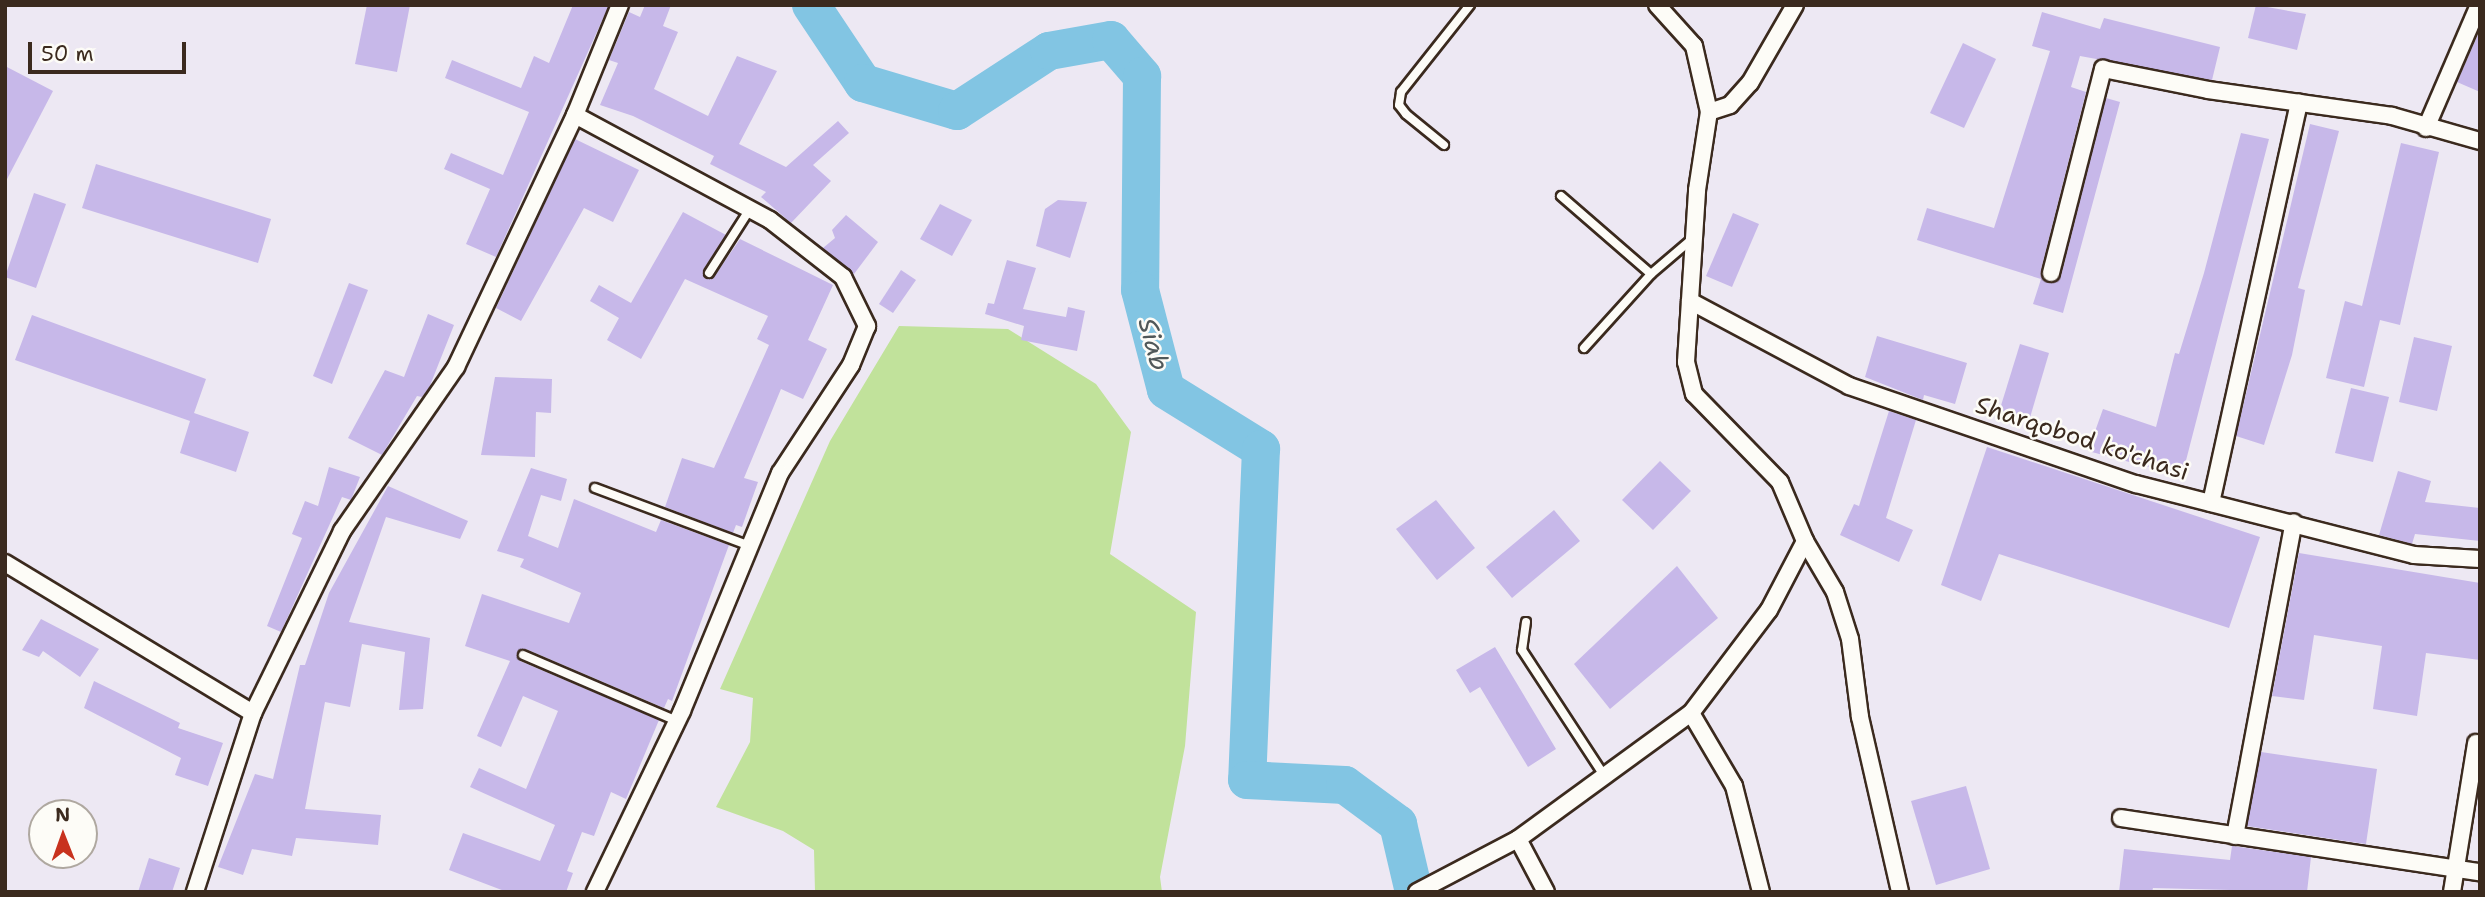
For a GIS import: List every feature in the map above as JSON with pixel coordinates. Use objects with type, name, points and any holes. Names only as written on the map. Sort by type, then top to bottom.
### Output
[{"type":"street","points":[[195,892],[253,713],[342,531],[456,367],[575,115],[620,5]]},
{"type":"street","points":[[1657,5],[1693,46],[1709,113],[1694,237],[1686,362],[1695,394],[1780,482],[1805,541],[1835,592],[1850,639],[1860,717],[1900,892]]},
{"type":"street","points":[[1709,113],[1730,105],[1750,83],[1795,5]]},
{"type":"street","points":[[2426,128],[2479,5]]},
{"type":"street","points":[[2050,273],[2103,69],[2392,116],[2426,128],[2480,141]]},
{"type":"street","points":[[2211,503],[2299,103]]},
{"type":"street","points":[[575,115],[750,209],[844,277],[867,327],[851,365],[780,473],[677,721],[596,892]]},
{"type":"street","name":"Sharqobod ko'chasi","points":[[1690,300],[1849,386],[2136,484],[2294,522],[2414,555],[2480,559]]},
{"type":"street","points":[[2235,836],[2294,522]]},
{"type":"street","points":[[1417,892],[1518,839],[1691,713],[1769,610],[1805,541]]},
{"type":"street","points":[[5,563],[253,713]]},
{"type":"street","points":[[1691,713],[1734,786],[1761,892]]},
{"type":"street","points":[[2452,892],[2476,743]]},
{"type":"street","points":[[2121,818],[2480,872]]},
{"type":"street","points":[[1518,839],[1546,892]]},
{"type":"lane","points":[[1444,145],[1406,114],[1399,104],[1401,92],[1470,5]]},
{"type":"lane","points":[[1561,197],[1651,274]]},
{"type":"lane","points":[[709,273],[750,209]]},
{"type":"lane","points":[[1584,348],[1651,274],[1694,237]]},
{"type":"lane","points":[[595,488],[750,546]]},
{"type":"lane","points":[[1526,622],[1522,650],[1605,777]]},
{"type":"lane","points":[[523,655],[677,721]]},
{"type":"green space","points":[[899,326],[1008,329],[1096,384],[1131,432],[1110,554],[1196,612],[1185,746],[1160,877],[1162,892],[815,892],[814,850],[783,831],[716,807],[750,742],[753,698],[720,689],[830,441]]},
{"type":"building","points":[[367,5],[410,5],[397,72],[355,64]]},
{"type":"building","points":[[573,5],[609,5],[496,257],[466,244],[490,189],[444,169],[451,153],[503,175],[529,112],[445,78],[452,60],[521,88],[534,56],[549,63]]},
{"type":"building","points":[[645,5],[671,5],[663,26],[678,32],[654,89],[708,116],[737,56],[777,71],[739,144],[786,167],[838,121],[849,133],[813,165],[831,181],[791,223],[761,197],[766,192],[710,164],[714,156],[633,116],[600,105],[618,63],[609,60],[629,12],[640,17]]},
{"type":"building","points":[[2256,5],[2306,14],[2297,50],[2248,38]]},
{"type":"building","points":[[2042,12],[2100,29],[2104,18],[2220,47],[2212,80],[2080,56],[2071,87],[2086,92],[2041,270],[2048,283],[2061,276],[2106,98],[2120,102],[2063,313],[2033,304],[2041,279],[1917,240],[1927,208],[1994,228],[2050,51],[2032,46]]},
{"type":"building","points":[[2480,30],[2480,92],[2457,82]]},
{"type":"building","points":[[1963,43],[1996,59],[1964,128],[1930,113]]},
{"type":"building","points":[[5,66],[53,91],[5,183]]},
{"type":"building","points":[[2310,124],[2339,131],[2298,288],[2305,290],[2292,355],[2264,445],[2236,436]]},
{"type":"building","points":[[2241,133],[2269,139],[2182,476],[2088,451],[2103,409],[2156,427],[2175,353],[2179,354],[2204,273]]},
{"type":"building","points":[[575,139],[639,170],[613,222],[584,208],[521,321],[496,308]]},
{"type":"building","points":[[2401,143],[2439,152],[2400,325],[2380,320],[2364,387],[2326,378],[2345,301],[2362,306]]},
{"type":"building","points":[[96,164],[271,219],[258,263],[82,208]]},
{"type":"building","points":[[34,193],[66,204],[36,288],[5,277]]},
{"type":"building","points":[[1058,200],[1087,202],[1070,258],[1036,246],[1045,209]]},
{"type":"building","points":[[940,204],[972,220],[952,256],[920,239]]},
{"type":"building","points":[[683,212],[726,235],[703,270],[706,279],[714,277],[740,239],[833,285],[808,340],[827,349],[803,399],[781,389],[744,478],[758,482],[742,527],[736,525],[733,533],[665,507],[682,458],[714,468],[769,345],[757,339],[768,316],[685,279],[641,359],[607,340],[619,318],[590,301],[599,285],[631,303]]},
{"type":"building","points":[[1733,213],[1759,224],[1732,287],[1706,276]]},
{"type":"building","points":[[846,215],[878,242],[854,274],[823,248],[835,238],[832,230]]},
{"type":"building","points":[[1007,260],[1036,268],[1023,309],[1066,317],[1068,307],[1085,311],[1077,351],[1021,340],[1024,326],[985,314],[988,303],[994,304]]},
{"type":"building","points":[[901,270],[916,280],[893,313],[879,304]]},
{"type":"building","points":[[349,283],[368,290],[332,384],[313,376]]},
{"type":"building","points":[[428,314],[454,325],[429,388],[422,397],[417,396],[382,455],[348,438],[385,370],[404,377]]},
{"type":"building","points":[[32,315],[206,379],[194,413],[249,432],[236,472],[180,453],[190,421],[15,360]]},
{"type":"building","points":[[1877,336],[1967,363],[1955,404],[1924,395],[1923,400],[1865,377]]},
{"type":"building","points":[[2414,337],[2452,346],[2437,411],[2399,402]]},
{"type":"building","points":[[2020,344],[2049,353],[2029,421],[1999,412]]},
{"type":"building","points":[[495,377],[552,379],[551,413],[536,412],[535,457],[481,455]]},
{"type":"building","points":[[2351,388],[2389,397],[2373,462],[2335,453]]},
{"type":"building","points":[[1889,411],[1916,420],[1886,518],[1913,530],[1899,562],[1840,535],[1854,504],[1859,506]]},
{"type":"building","points":[[1987,447],[2260,537],[2229,628],[1999,554],[1981,601],[1941,585]]},
{"type":"building","points":[[1660,461],[1691,491],[1653,530],[1622,500]]},
{"type":"building","points":[[329,467],[360,477],[351,500],[342,497],[281,632],[267,626],[302,538],[292,534],[305,501],[318,506]]},
{"type":"building","points":[[531,468],[567,479],[561,501],[541,495],[528,536],[558,548],[574,499],[656,532],[661,520],[729,545],[672,701],[668,699],[664,708],[526,649],[517,652],[520,661],[659,720],[626,799],[611,792],[594,836],[582,832],[567,871],[573,873],[566,892],[507,892],[449,870],[463,833],[540,861],[555,825],[470,787],[479,768],[526,789],[558,711],[523,696],[501,747],[477,736],[510,661],[465,646],[482,594],[569,623],[581,593],[520,567],[524,559],[497,551]]},
{"type":"building","points":[[2398,471],[2431,481],[2425,502],[2480,508],[2480,541],[2415,534],[2412,544],[2379,535]]},
{"type":"building","points":[[388,486],[468,521],[460,539],[386,517],[349,622],[430,638],[423,709],[399,710],[405,652],[362,644],[350,707],[325,702],[305,809],[381,815],[378,845],[296,838],[292,856],[252,849],[243,875],[218,867],[255,774],[273,779],[300,665],[305,665],[329,593]]},
{"type":"building","points":[[1436,500],[1475,548],[1437,580],[1396,529]]},
{"type":"building","points":[[1554,510],[1580,541],[1512,598],[1486,567]]},
{"type":"building","points":[[2299,553],[2480,583],[2480,660],[2426,653],[2417,716],[2373,709],[2382,646],[2314,635],[2304,700],[2272,696]]},
{"type":"building","points":[[1677,566],[1718,618],[1610,709],[1574,664]]},
{"type":"building","points":[[41,619],[99,649],[80,677],[43,651],[39,657],[22,650]]},
{"type":"building","points":[[1495,647],[1556,749],[1528,767],[1480,687],[1470,693],[1456,670]]},
{"type":"building","points":[[94,681],[180,723],[178,728],[223,743],[208,786],[175,775],[181,758],[84,708]]},
{"type":"building","points":[[2261,752],[2377,769],[2366,844],[2247,826]]},
{"type":"building","points":[[1966,786],[1990,869],[1936,885],[1911,801]]},
{"type":"building","points":[[2232,846],[2311,857],[2307,892],[2153,888],[2152,892],[2119,892],[2124,849],[2230,860]]},
{"type":"building","points":[[149,858],[180,868],[172,892],[138,892]]},
{"type":"waterway","name":"Siab","points":[[811,5],[863,83],[957,111],[1049,51],[1111,40],[1142,76],[1140,290],[1166,390],[1261,449],[1247,780],[1345,785],[1398,824],[1414,892]]}]
